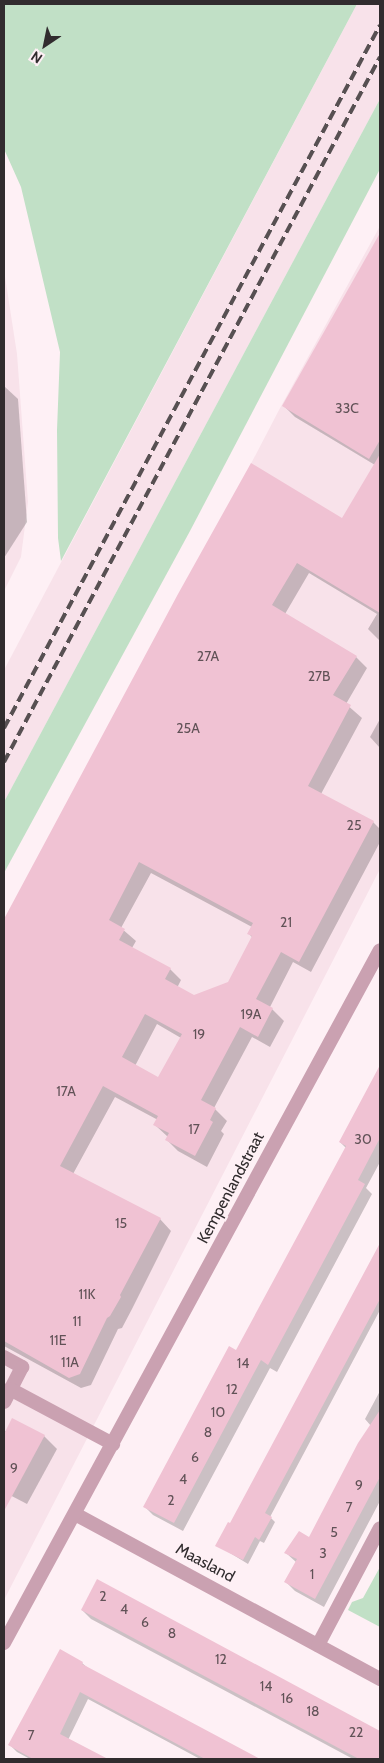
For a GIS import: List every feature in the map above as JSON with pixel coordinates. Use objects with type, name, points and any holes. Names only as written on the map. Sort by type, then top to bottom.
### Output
[{"type":"street","name":"Kempenlandstraat","points":[[4,1642],[380,950]]},
{"type":"street","points":[[4,1357],[22,1367],[7,1395],[113,1444]]},
{"type":"street","name":"Maasland","points":[[75,1514],[380,1679]]},
{"type":"street","points":[[318,1645],[380,1528]]},
{"type":"shaded area","points":[[357,4],[380,4],[380,99],[4,802],[4,670]]},
{"type":"shaded area","points":[[380,226],[380,869],[4,1600],[4,931],[42,864],[279,410]]},
{"type":"shaded area","points":[[4,270],[17,354],[28,502],[21,557],[4,591]]},
{"type":"green space","points":[[4,4],[357,4],[61,561],[58,538],[57,430],[60,352],[21,187],[4,149]]},
{"type":"green space","points":[[380,99],[380,169],[190,531],[4,873],[4,802]]},
{"type":"green space","points":[[380,1567],[380,1627],[348,1610],[352,1602],[363,1598]]},
{"type":"building","points":[[380,233],[380,440],[369,459],[282,406]]},
{"type":"building","points":[[380,454],[380,613],[297,563],[272,605],[357,656],[333,695],[351,705],[308,786],[374,821],[299,962],[281,952],[256,999],[273,1008],[258,1037],[240,1027],[201,1100],[216,1108],[210,1120],[213,1122],[195,1156],[165,1140],[169,1133],[153,1125],[158,1116],[103,1086],[60,1166],[161,1218],[120,1295],[121,1297],[107,1318],[80,1374],[69,1378],[4,1341],[4,919],[178,594],[251,463],[342,518]],"holes":[[[139,862],[253,923],[247,934],[252,936],[228,982],[194,995],[165,979],[171,968],[119,940],[125,929],[109,920]],[[145,1014],[182,1034],[158,1077],[122,1057]]]},
{"type":"building","points":[[380,1065],[380,1138],[358,1180],[365,1184],[268,1365],[261,1360],[174,1523],[143,1507],[229,1346],[236,1350],[346,1146],[339,1142]]},
{"type":"building","points":[[380,1243],[380,1299],[265,1513],[272,1517],[259,1540],[255,1537],[243,1560],[215,1546],[228,1522],[230,1523]]},
{"type":"building","points":[[380,1410],[380,1477],[315,1599],[284,1582],[297,1559],[284,1553],[299,1531],[309,1537],[358,1443]]},
{"type":"building","points":[[12,1418],[45,1435],[4,1511],[4,1434]]},
{"type":"building","points":[[97,1579],[380,1731],[380,1759],[359,1759],[81,1610]]},
{"type":"building","points":[[60,1649],[83,1662],[82,1664],[260,1759],[205,1759],[80,1692],[60,1734],[108,1759],[33,1759],[8,1745]]},
{"type":"railway","points":[[4,728],[380,25]]},
{"type":"railway","points":[[4,762],[380,57]]}]
